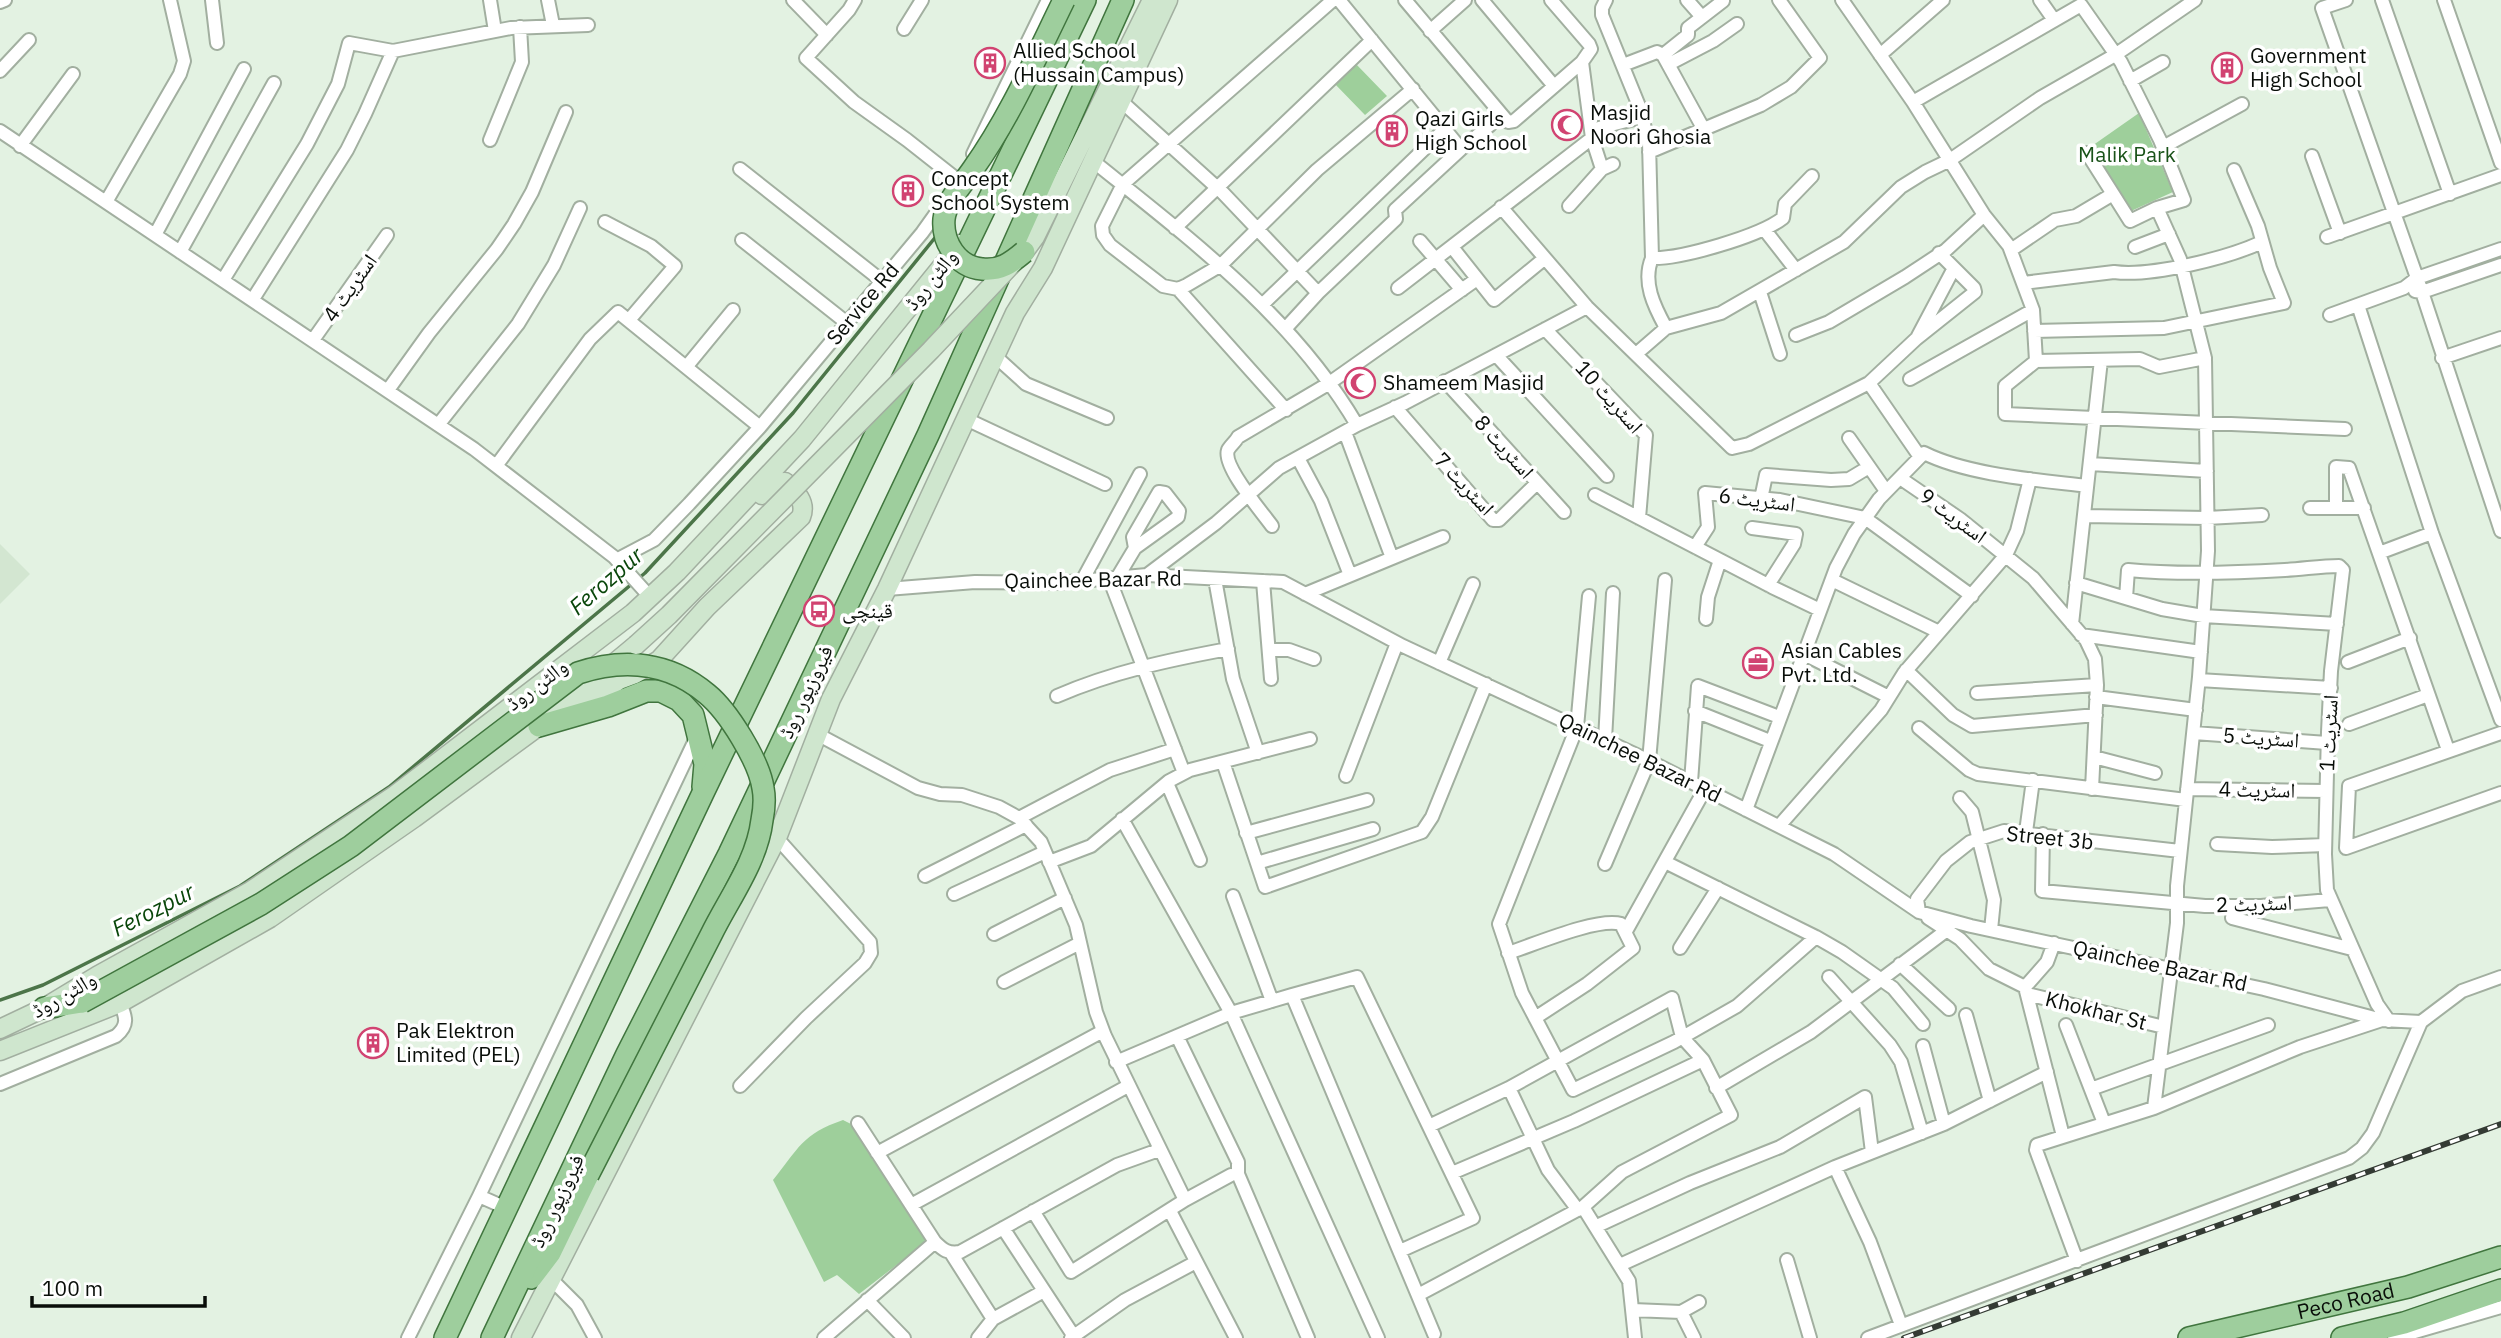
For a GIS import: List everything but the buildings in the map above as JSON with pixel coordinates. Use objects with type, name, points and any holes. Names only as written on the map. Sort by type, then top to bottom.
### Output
[{"type":"main road","points":[[1024,252],[1009,265],[991,270],[977,269],[964,263],[951,251],[945,236],[944,218],[950,202],[1004,120],[1064,0]]},
{"type":"main road","points":[[445,1338],[703,793],[1085,0]]},
{"type":"main road","name":"فیروزپور روڈ","points":[[497,1329],[626,1054],[729,854],[917,458],[1123,0]]},
{"type":"main road","name":"والٹن روڈ","points":[[0,1051],[120,1003],[270,918],[414,818],[538,726],[636,645],[931,350],[1024,252],[1035,237],[1152,0]]},
{"type":"main road","points":[[521,1338],[777,838],[831,699],[887,589],[1016,313],[1042,268],[1168,0]]},
{"type":"main road","name":"والٹن روڈ","points":[[0,1029],[44,1008],[249,892],[384,802],[651,598],[802,439],[976,224]]},
{"type":"main road","points":[[574,716],[610,686],[635,674],[665,654],[707,607],[801,517],[804,510],[798,494],[785,482],[773,483],[690,572],[677,572]]},
{"type":"main road","points":[[44,1008],[82,1002],[261,904],[351,846],[578,673],[599,666],[640,663],[694,683],[718,703],[733,723],[760,775],[764,790],[762,825],[751,862],[719,918],[550,1253],[497,1329]]},
{"type":"main road","points":[[538,726],[646,691],[661,691],[679,700],[693,715],[705,764],[703,793]]},
{"type":"main road","name":"Peco Road","points":[[2189,1338],[2409,1287],[2501,1257]]},
{"type":"main road","name":"Peco Road","points":[[2342,1338],[2404,1323],[2501,1290]]},
{"type":"street","points":[[106,202],[180,74],[184,61],[170,0]]},
{"type":"street","points":[[212,0],[217,43]]},
{"type":"street","points":[[490,0],[495,31]]},
{"type":"street","points":[[548,0],[553,25]]},
{"type":"street","points":[[793,0],[827,35]]},
{"type":"street","points":[[855,0],[806,58],[854,102],[907,139],[959,181]]},
{"type":"street","points":[[904,29],[922,0]]},
{"type":"street","name":"Service Rd","points":[[618,559],[654,540],[760,428],[922,233],[959,181],[1048,0]]},
{"type":"street","points":[[1286,410],[1178,289],[1163,286],[1110,245],[1103,235],[1102,226],[1122,184],[1333,0]]},
{"type":"street","points":[[1339,0],[1461,149]]},
{"type":"street","points":[[1405,0],[1508,122],[1514,121],[1582,62],[1591,49],[1551,0]]},
{"type":"street","points":[[1430,31],[1465,0]]},
{"type":"street","points":[[1482,0],[1553,86]]},
{"type":"street","points":[[1606,0],[1602,15],[1642,117],[1649,152],[1652,258],[1647,269],[1656,309],[1667,328]]},
{"type":"street","points":[[1687,0],[1702,17]]},
{"type":"street","points":[[1649,152],[1761,105],[1791,87],[1819,58],[1779,0]]},
{"type":"street","points":[[1842,0],[1913,102],[1984,215],[2011,250],[2033,310],[2036,362]]},
{"type":"street","points":[[1880,55],[1943,0]]},
{"type":"street","points":[[2040,0],[2054,20]]},
{"type":"street","points":[[1636,354],[1667,328],[1721,313],[1844,242],[1901,187],[1950,160],[2040,98],[2115,55],[2195,0]]},
{"type":"street","points":[[2346,0],[2322,8],[2422,292],[2501,531]]},
{"type":"street","points":[[2382,0],[2450,194]]},
{"type":"street","points":[[2444,0],[2501,163]]},
{"type":"street","points":[[1666,60],[1688,35],[1688,29],[1723,1]]},
{"type":"street","points":[[1913,102],[2085,3],[2130,81],[2163,147],[2184,200],[2157,208],[2130,221],[2087,153]]},
{"type":"street","points":[[1666,60],[1713,41],[1737,24]]},
{"type":"street","points":[[223,280],[307,144],[338,83],[349,43],[393,51],[520,27],[588,25]]},
{"type":"street","points":[[490,140],[522,62],[520,27]]},
{"type":"street","points":[[0,71],[29,40]]},
{"type":"street","points":[[1175,228],[1372,40]]},
{"type":"street","points":[[253,299],[346,150],[393,51]]},
{"type":"street","points":[[1623,65],[1657,52],[1666,60],[1703,128]]},
{"type":"street","points":[[1569,206],[1607,167],[1592,134],[1582,62]]},
{"type":"street","points":[[2130,81],[2163,62]]},
{"type":"street","points":[[155,235],[244,69]]},
{"type":"street","points":[[20,146],[73,74]]},
{"type":"street","points":[[180,252],[274,83]]},
{"type":"street","points":[[1178,289],[1221,265],[1317,170],[1413,89]]},
{"type":"street","points":[[1121,102],[1216,188],[1318,293]]},
{"type":"street","points":[[2163,147],[2242,104]]},
{"type":"street","points":[[388,390],[514,224],[532,192],[566,112]]},
{"type":"street","points":[[1398,288],[1592,134],[1642,117]]},
{"type":"street","points":[[1285,329],[1318,293],[1396,219],[1395,210],[1490,125]]},
{"type":"street","points":[[1263,304],[1445,129]]},
{"type":"street","points":[[0,131],[388,390],[496,466],[618,559],[629,576],[651,598]]},
{"type":"street","points":[[2312,156],[2340,233]]},
{"type":"street","points":[[1093,161],[1221,265],[1263,304],[1345,404],[1392,558]]},
{"type":"street","points":[[740,169],[882,281]]},
{"type":"street","points":[[2034,331],[2164,328],[2284,303],[2258,226],[2234,170]]},
{"type":"street","points":[[2326,237],[2501,175]]},
{"type":"street","points":[[1652,258],[1666,258],[1731,241],[1764,229],[1783,218],[1786,204],[1812,176]]},
{"type":"street","points":[[2011,250],[2055,220],[2076,216],[2113,194]]},
{"type":"street","points":[[1501,207],[1587,307],[1732,448],[1749,444],[1869,383],[1975,292],[1939,253]]},
{"type":"street","points":[[438,425],[518,324],[554,265],[580,208]]},
{"type":"street","points":[[2154,1108],[2177,923],[2180,852],[2199,680],[2207,518],[2204,358],[2181,265],[2157,208]]},
{"type":"street","points":[[1796,335],[1854,309],[1946,250],[1984,215]]},
{"type":"street","points":[[605,222],[652,246],[675,266],[629,320]]},
{"type":"street","points":[[1764,229],[1796,270]]},
{"type":"street","points":[[2135,247],[2169,234]]},
{"type":"street","name":"اسٹریٹ 4","points":[[313,340],[387,236]]},
{"type":"street","points":[[742,240],[847,323]]},
{"type":"street","points":[[1420,241],[1462,290]]},
{"type":"street","points":[[2023,284],[2114,272],[2128,274],[2181,265],[2241,252],[2262,242]]},
{"type":"street","points":[[1451,247],[1494,300],[1545,258]]},
{"type":"street","points":[[2330,315],[2404,288],[2417,278],[2501,249]]},
{"type":"street","points":[[2404,288],[2422,292],[2501,265]]},
{"type":"street","points":[[1916,340],[1954,268]]},
{"type":"street","points":[[1272,526],[1227,459],[1228,450],[1238,437],[1328,384],[1477,278]]},
{"type":"street","points":[[1760,292],[1780,354]]},
{"type":"street","points":[[2358,305],[2432,533],[2501,720]]},
{"type":"street","points":[[1147,575],[1216,523],[1279,468],[1587,307]]},
{"type":"street","points":[[687,366],[733,310]]},
{"type":"street","points":[[1910,379],[2033,310]]},
{"type":"street","points":[[496,466],[590,339],[618,312],[760,428]]},
{"type":"street","name":"اسٹریٹ 10","points":[[1545,329],[1646,435],[1639,518]]},
{"type":"street","points":[[2442,358],[2500,340]]},
{"type":"street","points":[[1496,355],[1607,476]]},
{"type":"street","points":[[995,356],[1026,384],[1107,418]]},
{"type":"street","points":[[2204,358],[2159,367],[2140,359],[2036,362],[2005,386],[2005,415],[2345,429]]},
{"type":"street","points":[[2072,624],[2101,360]]},
{"type":"street","name":"اسٹریٹ 8","points":[[1445,382],[1564,512]]},
{"type":"street","points":[[1869,383],[1920,457]]},
{"type":"street","name":"اسٹریٹ 7","points":[[1395,407],[1493,520],[1499,520],[1537,483]]},
{"type":"street","points":[[966,419],[1105,484]]},
{"type":"street","points":[[1849,438],[1886,491]]},
{"type":"street","points":[[1746,810],[1820,610],[1854,534],[1886,491],[1924,453],[1962,466],[2087,486]]},
{"type":"street","points":[[1298,458],[1321,501],[1350,575]]},
{"type":"street","points":[[2090,464],[2207,471]]},
{"type":"street","points":[[1761,499],[1766,475],[1849,479],[1869,467]]},
{"type":"street","points":[[2336,508],[2336,467],[2349,468],[2448,750]]},
{"type":"street","points":[[1082,581],[1140,474]]},
{"type":"street","name":"اسٹریٹ 9","points":[[1900,478],[1960,519],[2033,578],[2081,635],[2095,659],[2096,715],[2092,789]]},
{"type":"street","points":[[1779,827],[1881,710],[1906,670],[2006,555],[2017,531],[2030,479]]},
{"type":"street","name":"اسٹریٹ 6","points":[[1695,547],[1708,527],[1706,493],[1761,499],[1865,518]]},
{"type":"street","points":[[1595,495],[1820,610]]},
{"type":"street","points":[[2309,508],[2364,508]]},
{"type":"street","points":[[2084,516],[2207,518],[2262,515]]},
{"type":"street","points":[[1865,518],[1972,596]]},
{"type":"street","points":[[1752,528],[1796,534],[1794,544],[1768,585]]},
{"type":"street","points":[[2379,553],[2432,533]]},
{"type":"street","points":[[1305,594],[1443,537]]},
{"type":"street","points":[[1135,548],[1113,578],[1184,773]]},
{"type":"street","points":[[1706,619],[1708,597],[1720,560]]},
{"type":"street","name":"اسٹریٹ 1","points":[[2206,573],[2339,566],[2343,570],[2328,743],[2325,845],[2327,890],[2385,1021]]},
{"type":"street","points":[[2126,598],[2128,569],[2168,574],[2206,573]]},
{"type":"street","name":"Qainchee Bazar Rd","points":[[887,589],[975,582],[1058,583],[1147,575],[1283,582],[1397,643],[1649,761],[1834,854],[1919,912],[2263,989],[2385,1021]]},
{"type":"street","points":[[1215,579],[1233,679],[1258,753]]},
{"type":"street","points":[[1605,864],[1649,761],[1665,580]]},
{"type":"street","points":[[1832,580],[1939,632]]},
{"type":"street","points":[[1263,581],[1271,679]]},
{"type":"street","points":[[2076,583],[2162,609],[2203,616],[2337,624]]},
{"type":"street","points":[[1439,663],[1473,584]]},
{"type":"street","points":[[1605,740],[1613,593]]},
{"type":"street","points":[[1589,596],[1577,727],[1499,923],[1522,993],[1573,1090],[1682,1037],[1737,1006],[1815,937]]},
{"type":"street","points":[[2081,635],[2201,652]]},
{"type":"street","points":[[2348,662],[2410,638]]},
{"type":"street","points":[[1346,776],[1397,643]]},
{"type":"street","points":[[1057,696],[1143,666],[1228,649]]},
{"type":"street","points":[[1269,650],[1289,650],[1314,659]]},
{"type":"street","points":[[1804,654],[1889,697]]},
{"type":"street","points":[[1906,670],[1953,715],[1972,726],[2096,715]]},
{"type":"street","points":[[2199,680],[2331,688]]},
{"type":"street","points":[[1223,762],[1265,887],[1422,832],[1432,817],[1486,684]]},
{"type":"street","points":[[1691,782],[1696,689],[1701,686],[1779,718]]},
{"type":"street","points":[[1977,693],[2096,691],[2196,710]]},
{"type":"street","points":[[2349,724],[2428,695]]},
{"type":"street","points":[[1695,710],[1770,741]]},
{"type":"street","name":"اسٹریٹ 4","points":[[1919,728],[1978,774],[2092,789],[2187,795],[2326,791]]},
{"type":"street","points":[[408,1338],[479,1196],[699,733]]},
{"type":"street","name":"اسٹریٹ 5","points":[[2194,733],[2328,743]]},
{"type":"street","points":[[2501,733],[2350,786],[2346,848],[2501,793]]},
{"type":"street","points":[[817,734],[918,788],[962,796],[999,807],[1022,821],[1041,842],[1076,925],[1103,1031],[1185,1200]]},
{"type":"street","points":[[954,894],[1047,857],[1091,846],[1167,783],[1184,773],[1310,738]]},
{"type":"street","points":[[925,876],[1110,770],[1175,750]]},
{"type":"street","points":[[2094,757],[2155,772]]},
{"type":"street","points":[[2026,832],[2033,780]]},
{"type":"street","points":[[1167,783],[1200,860]]},
{"type":"street","points":[[1626,931],[1705,789]]},
{"type":"street","points":[[1960,798],[1972,812],[1994,900],[1991,930]]},
{"type":"street","points":[[1246,833],[1367,800]]},
{"type":"street","points":[[1122,819],[1231,1013],[1378,1338]]},
{"type":"street","points":[[1256,863],[1373,829]]},
{"type":"street","name":"Street 3b","points":[[1919,912],[1917,899],[1946,861],[1978,838],[2004,831],[2180,852]]},
{"type":"street","name":"اسٹریٹ 2","points":[[2043,834],[2042,891],[2177,904],[2234,906],[2330,900]]},
{"type":"street","points":[[740,1086],[806,1018],[865,963],[871,953],[870,942],[777,838]]},
{"type":"street","points":[[2217,844],[2272,847],[2325,845]]},
{"type":"street","points":[[1665,862],[1815,937],[1893,988],[1923,1024]]},
{"type":"street","points":[[1680,948],[1718,888]]},
{"type":"street","points":[[1233,896],[1272,1001]]},
{"type":"street","points":[[994,934],[1065,898]]},
{"type":"street","points":[[2234,906],[2232,918],[2352,949]]},
{"type":"street","name":"Khokhar St","points":[[1919,912],[1960,939],[1989,969],[2026,991],[2164,1027]]},
{"type":"street","points":[[1508,953],[1591,925],[1613,921],[1621,924],[1626,931],[1633,948],[1587,984],[1535,1018]]},
{"type":"street","points":[[1716,1088],[1811,1032],[1947,930]]},
{"type":"street","points":[[1003,982],[1080,943]]},
{"type":"street","points":[[2053,943],[2047,962],[2026,991],[2063,1136]]},
{"type":"street","points":[[1900,964],[1949,1009]]},
{"type":"street","points":[[1116,1062],[1231,1013],[1357,976],[1473,1218],[1399,1251]]},
{"type":"street","points":[[1829,976],[1890,1045],[1901,1062],[1922,1133]]},
{"type":"street","points":[[1868,1338],[2349,1158],[2362,1148],[2373,1133],[2421,1022],[2462,991],[2501,977]]},
{"type":"street","points":[[1292,995],[1434,1334]]},
{"type":"street","points":[[1418,1295],[1581,1208],[1622,1172],[1731,1115],[1703,1060],[1682,1037],[1672,998],[1508,1087],[1429,1126]]},
{"type":"street","points":[[0,1084],[116,1037],[125,1026],[126,1018],[120,1003]]},
{"type":"street","points":[[1966,1014],[1990,1101]]},
{"type":"street","points":[[2077,1261],[2036,1147],[2154,1108],[2301,1047],[2385,1021],[2421,1022]]},
{"type":"street","points":[[2066,1025],[2104,1123]]},
{"type":"street","points":[[2091,1089],[2159,1062],[2268,1025]]},
{"type":"street","points":[[877,1153],[1103,1031]]},
{"type":"street","points":[[1177,1036],[1238,1162],[1238,1174],[1308,1338]]},
{"type":"street","points":[[1923,1046],[1944,1124]]},
{"type":"street","points":[[1452,1174],[1574,1121],[1703,1060]]},
{"type":"street","points":[[1619,1265],[1835,1167],[1944,1124],[2047,1072]]},
{"type":"street","points":[[911,1205],[1128,1086]]},
{"type":"street","points":[[1508,1087],[1548,1170],[1597,1226],[1629,1281],[1635,1338]]},
{"type":"street","points":[[1597,1226],[1690,1183],[1780,1147],[1865,1097],[1872,1152]]},
{"type":"street","points":[[858,1123],[934,1242],[944,1251],[951,1253],[960,1252],[1117,1165],[1156,1151],[1158,1147]]},
{"type":"street","points":[[1835,1167],[1870,1242],[1901,1325]]},
{"type":"street","points":[[1033,1211],[1071,1272],[1185,1200],[1231,1175]]},
{"type":"street","points":[[479,1196],[506,1208]]},
{"type":"street","points":[[1170,1210],[1236,1338]]},
{"type":"street","points":[[1003,1228],[1073,1337],[1125,1300],[1196,1262]]},
{"type":"street","points":[[824,1338],[934,1242]]},
{"type":"street","points":[[951,1253],[993,1319]]},
{"type":"street","points":[[1787,1260],[1810,1338]]},
{"type":"street","points":[[551,1280],[577,1305],[595,1338]]},
{"type":"street","points":[[978,1338],[993,1319],[1044,1290]]},
{"type":"street","points":[[867,1300],[904,1338]]},
{"type":"street","points":[[1633,1310],[1681,1312],[1699,1302]]},
{"type":"street","points":[[2394,1338],[2501,1307]]},
{"type":"street","points":[[1681,1312],[1694,1338]]},
{"type":"shaded area","points":[[0,544],[30,574],[0,604]]},
{"type":"green space","points":[[1355,63],[1387,96],[1365,115],[1333,82]]},
{"type":"green space","name":"Malik Park","points":[[2139,113],[2173,192],[2131,211],[2089,148]]},
{"type":"green space","points":[[843,1120],[853,1125],[929,1240],[859,1294],[837,1275],[824,1282],[773,1180],[802,1143],[818,1131]]},
{"type":"waterway","name":"Ferozpur","points":[[0,1000],[43,985],[240,886],[389,787],[645,573],[793,413],[938,234]]},
{"type":"railway","points":[[1904,1338],[2501,1124]]},
{"type":"place","name":"Allied School (Hussain Campus)","points":[[990,63]]},
{"type":"place","name":"Government High School","points":[[2227,68]]},
{"type":"place","name":"Masjid Noori Ghosia","points":[[1567,125]]},
{"type":"place","name":"Qazi Girls High School","points":[[1392,131]]},
{"type":"place","name":"Concept School System","points":[[908,191]]},
{"type":"place","name":"Shameem Masjid","points":[[1360,383]]},
{"type":"place","name":"قینچی","points":[[819,611]]},
{"type":"place","name":"Asian Cables Pvt. Ltd.","points":[[1758,663]]},
{"type":"place","name":"Pak Elektron Limited (PEL)","points":[[373,1043]]}]
